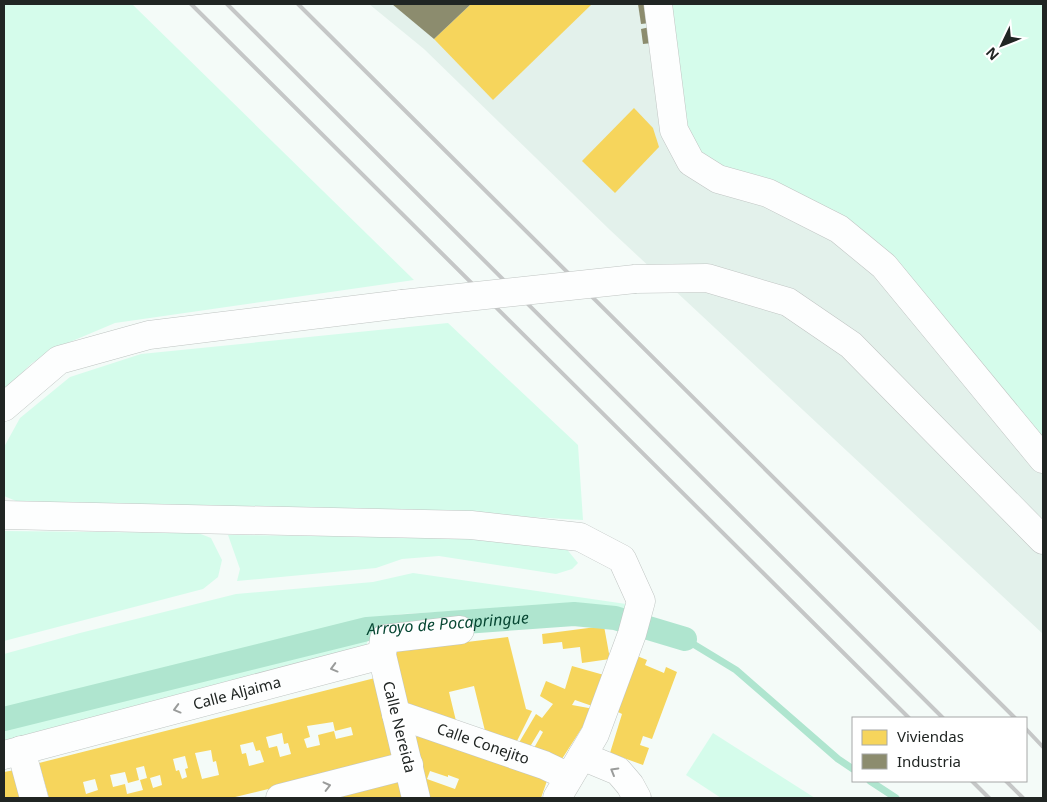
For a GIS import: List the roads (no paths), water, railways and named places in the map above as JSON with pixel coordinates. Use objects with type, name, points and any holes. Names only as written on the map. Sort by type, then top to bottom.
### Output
[{"type":"street","points":[[658,4],[674,130],[691,162],[718,179],[768,193],[838,229],[884,266],[1043,459]]},
{"type":"street","points":[[4,407],[59,360],[149,335],[402,304],[635,279],[707,278],[788,302],[851,344],[1043,540]]},
{"type":"street","points":[[4,516],[471,525],[580,537],[622,559],[636,617],[595,734],[569,777]]},
{"type":"street","points":[[382,655],[384,639],[460,630]]},
{"type":"street","name":"Calle Nereida","points":[[382,655],[416,798]]},
{"type":"street","name":"Calle Aljaima","points":[[12,753],[382,655]]},
{"type":"street","name":"Calle Conejito","points":[[396,714],[544,766],[569,777],[618,772],[630,785],[637,798]]},
{"type":"street","points":[[12,753],[34,798]]},
{"type":"street","points":[[280,798],[409,765]]},
{"type":"waterway","name":"Arroyo de Pocapringue","points":[[4,719],[367,629],[574,614],[615,618],[685,639]]},
{"type":"waterway","name":"Arroyo de Pocapringue","points":[[685,639],[736,670],[838,759],[852,768]]},
{"type":"waterway","name":"Arroyo de Pocapringue","points":[[872,782],[896,798]]},
{"type":"railway","points":[[191,4],[908,717]]},
{"type":"railway","points":[[227,4],[942,717]]},
{"type":"railway","points":[[298,4],[1014,717]]},
{"type":"railway","points":[[1027,730],[1043,747]]},
{"type":"railway","points":[[973,782],[989,798]]},
{"type":"railway","points":[[1007,782],[1023,798]]}]
